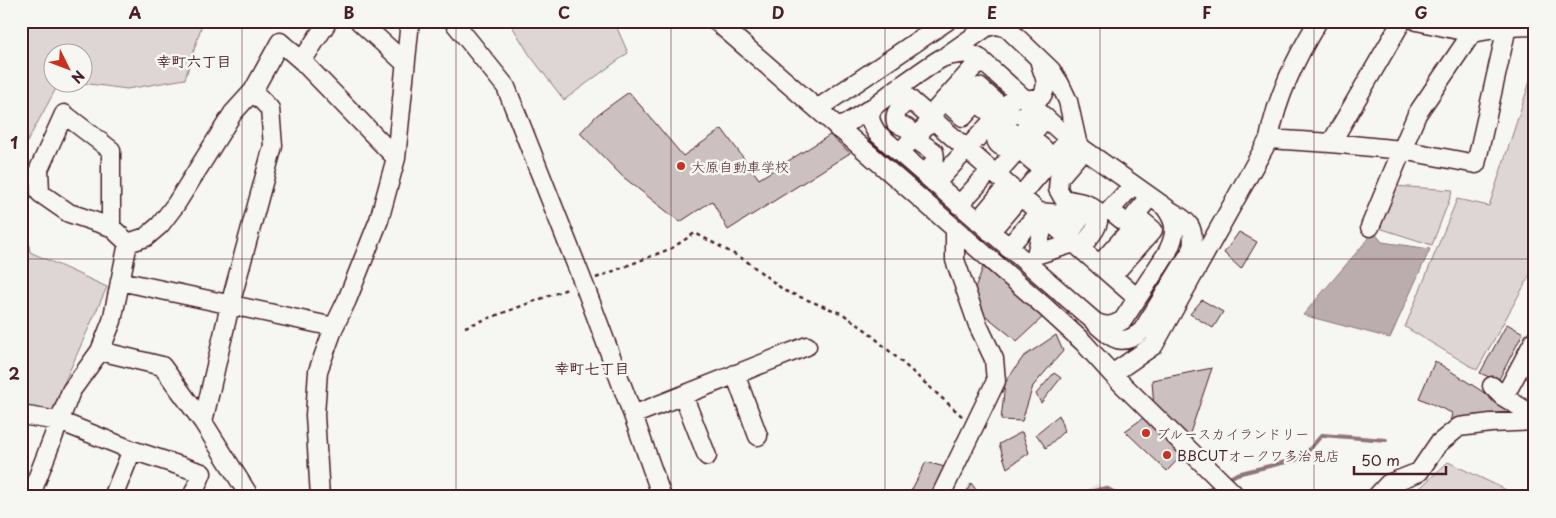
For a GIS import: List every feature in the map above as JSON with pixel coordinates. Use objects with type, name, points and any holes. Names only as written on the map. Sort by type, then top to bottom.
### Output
[{"type":"street","points":[[302,61],[328,21]]},
{"type":"street","points":[[359,21],[405,63]]},
{"type":"street","points":[[320,497],[314,415],[318,371],[334,327],[347,300],[379,220],[396,158],[410,21]]},
{"type":"street","points":[[453,21],[506,87],[583,283],[662,497]]},
{"type":"street","points":[[716,21],[1083,342],[1112,374],[1227,487]]},
{"type":"street","points":[[817,109],[947,21]]},
{"type":"street","points":[[1112,374],[1154,345],[1269,139],[1274,114],[1299,53],[1318,21]]},
{"type":"street","points":[[1331,143],[1402,21]]},
{"type":"street","points":[[1417,21],[1475,27],[1535,25]]},
{"type":"street","points":[[838,129],[873,107],[904,94],[942,58],[987,26],[997,25],[1007,28],[1051,70],[1068,101],[1077,145],[1059,178],[1058,189],[1063,198],[1090,206],[1097,212],[1098,222],[1095,232],[1074,243],[1036,255],[1042,215]]},
{"type":"street","points":[[1370,227],[1417,114],[1475,27]]},
{"type":"street","points":[[1269,139],[1402,150],[1476,164],[1507,27]]},
{"type":"street","points":[[128,243],[146,237],[160,225],[176,204],[233,113],[253,92],[280,42],[302,61],[396,158]]},
{"type":"street","points":[[873,107],[870,116],[871,124],[877,133],[1109,335],[1116,339],[1124,340],[1133,337],[1142,330],[1192,250],[1194,237],[1192,228],[1186,221],[1030,113],[981,59],[969,53],[955,54],[942,58]]},
{"type":"street","points":[[1000,178],[1000,144],[1006,146],[1012,144],[1047,86],[1038,58]]},
{"type":"street","points":[[930,179],[936,159],[934,152],[921,143],[919,137],[931,117],[981,59]]},
{"type":"street","points":[[949,95],[967,100],[979,86],[1000,113]]},
{"type":"street","points":[[984,227],[1000,178],[1024,143],[1030,113],[1047,86]]},
{"type":"street","points":[[203,422],[230,306],[273,146],[270,109],[253,92]]},
{"type":"street","points":[[904,94],[1137,298]]},
{"type":"street","points":[[899,152],[909,144],[912,138],[912,133],[907,128],[896,123],[895,118],[896,111],[904,94]]},
{"type":"street","points":[[930,179],[967,149],[1000,113],[1030,113]]},
{"type":"street","points":[[112,227],[111,150],[64,114],[39,169],[40,193],[69,213],[112,227],[128,243]]},
{"type":"street","points":[[1024,143],[1039,156]]},
{"type":"street","points":[[959,205],[979,194],[1000,178],[1077,145]]},
{"type":"street","points":[[979,194],[1000,178]]},
{"type":"street","points":[[1105,270],[1132,228],[1110,210],[1133,185]]},
{"type":"street","points":[[979,194],[984,227]]},
{"type":"street","points":[[1105,270],[1154,230],[1135,215],[1150,197]]},
{"type":"street","points":[[1094,322],[1103,326],[1114,326],[1123,320],[1173,241],[1175,229],[1172,216],[1165,207]]},
{"type":"street","points":[[1008,248],[1042,215],[1082,216],[1074,243]]},
{"type":"street","points":[[940,497],[996,381],[994,359],[978,325],[954,260],[955,229]]},
{"type":"street","points":[[30,497],[71,391],[100,351],[112,321],[128,243]]},
{"type":"street","points":[[120,281],[334,327]]},
{"type":"street","points":[[1535,339],[1510,386],[1497,391],[1535,416]]},
{"type":"street","points":[[633,415],[807,346]]},
{"type":"street","points":[[100,351],[162,366],[203,422],[250,497]]},
{"type":"street","points":[[735,374],[758,436]]},
{"type":"street","points":[[683,395],[707,456]]},
{"type":"street","points":[[21,415],[59,421],[132,450],[202,473],[192,497]]},
{"type":"street","points":[[1376,497],[1388,484],[1419,472],[1438,444],[1459,427],[1535,421]]},
{"type":"street","points":[[114,497],[132,450]]},
{"type":"path","points":[[465,327],[672,248],[695,233],[745,260],[785,291],[843,314],[867,330],[974,427]]},
{"type":"shaded area","points":[[21,21],[203,21],[185,79],[127,89],[92,84],[92,42],[42,42],[42,92],[54,92],[21,153]]},
{"type":"shaded area","points":[[509,21],[614,21],[628,53],[564,100],[529,54]]},
{"type":"shaded area","points":[[1535,66],[1535,266],[1477,370],[1405,327],[1457,199],[1489,206]]},
{"type":"shaded area","points":[[1394,186],[1453,190],[1432,245],[1376,227]]},
{"type":"shaded area","points":[[21,193],[30,252],[107,287],[52,410],[21,407]]},
{"type":"shaded area","points":[[1374,232],[1382,242],[1430,249],[1390,338],[1303,315]]},
{"type":"shaded area","points":[[1448,462],[1521,497],[1410,497]]},
{"type":"shaded area","points":[[1097,484],[1126,497],[1073,497]]},
{"type":"building","name":"大原自動車学校","points":[[629,92],[683,156],[722,129],[759,179],[830,135],[850,153],[728,230],[712,201],[680,222],[622,176],[580,133],[597,115]]},
{"type":"building","points":[[1239,232],[1257,242],[1241,269],[1224,253]]},
{"type":"building","points":[[983,267],[1044,316],[1017,341],[970,303]]},
{"type":"building","points":[[1202,300],[1223,312],[1213,328],[1190,314]]},
{"type":"building","points":[[1507,324],[1523,333],[1498,381],[1480,373]]},
{"type":"building","points":[[1056,335],[1063,351],[1033,386],[1022,421],[1001,420],[1005,383],[1023,357]]},
{"type":"building","points":[[1435,361],[1511,413],[1505,421],[1466,424],[1450,422],[1452,413],[1419,398]]},
{"type":"building","points":[[1212,368],[1188,439],[1154,409],[1152,380]]},
{"type":"building","points":[[1054,373],[1061,378],[1041,403],[1036,394]]},
{"type":"building","points":[[1059,415],[1064,431],[1046,448],[1036,434]]},
{"type":"building","points":[[1146,416],[1182,455],[1167,471],[1125,431]]},
{"type":"building","points":[[1022,432],[1029,453],[1007,468],[999,444]]},
{"type":"building","points":[[926,462],[945,467],[933,497],[908,497]]},
{"type":"building","points":[[971,483],[980,495],[979,497],[964,497]]},
{"type":"waterway","points":[[1228,479],[1237,474],[1302,458],[1322,435],[1386,440]]},
{"type":"waterway","points":[[1192,497],[1217,485]]},
{"type":"waterway","points":[[1078,497],[1085,493],[1106,488],[1123,497]]},
{"type":"place","name":"大原自動車学校","points":[[681,166]]},
{"type":"place","name":"ブルースカイランドリー","points":[[1146,433]]},
{"type":"place","name":"BBCUTオークワ多治見店","points":[[1167,455]]},
{"type":"district","name":"幸町六丁目","points":[[194,60]]},
{"type":"district","name":"幸町七丁目","points":[[592,367]]}]
